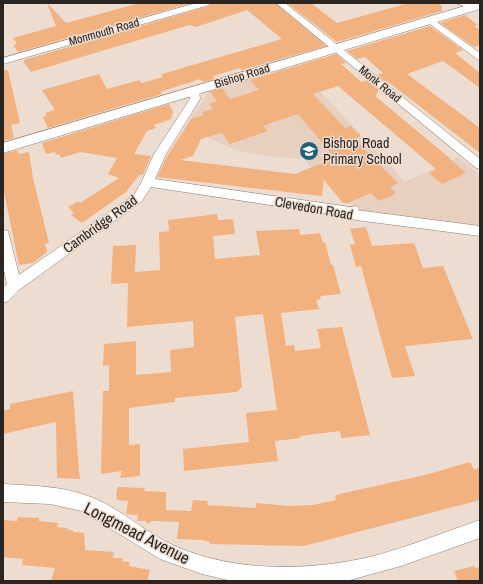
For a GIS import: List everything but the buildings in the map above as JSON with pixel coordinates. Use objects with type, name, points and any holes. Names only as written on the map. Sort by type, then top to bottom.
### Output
[{"type":"street","name":"Monmouth Road","points":[[3,61],[206,3]]},
{"type":"street","name":"Monk Road","points":[[280,3],[480,165]]},
{"type":"street","points":[[460,3],[478,7]]},
{"type":"street","name":"Bishop Road","points":[[3,148],[478,7]]},
{"type":"street","points":[[430,20],[480,58]]},
{"type":"street","name":"Cambridge Road","points":[[3,296],[14,286],[138,198],[148,182],[160,154],[195,99],[194,91]]},
{"type":"street","name":"Clevedon Road","points":[[148,182],[350,210],[356,215],[480,231]]},
{"type":"street","points":[[3,235],[14,286]]},
{"type":"street","name":"Longmead Avenue","points":[[3,493],[62,496],[94,508],[143,540],[177,557],[214,569],[271,577],[334,573],[374,564],[480,530]]},
{"type":"shaded area","name":"Bishop Road Primary School","points":[[264,75],[267,78],[314,85],[405,182],[458,157],[480,175],[480,228],[359,213],[353,204],[343,203],[302,157],[296,159],[252,154],[231,148],[185,127],[209,91]]},
{"type":"place","name":"Bishop Road Primary School","points":[[309,151]]}]
